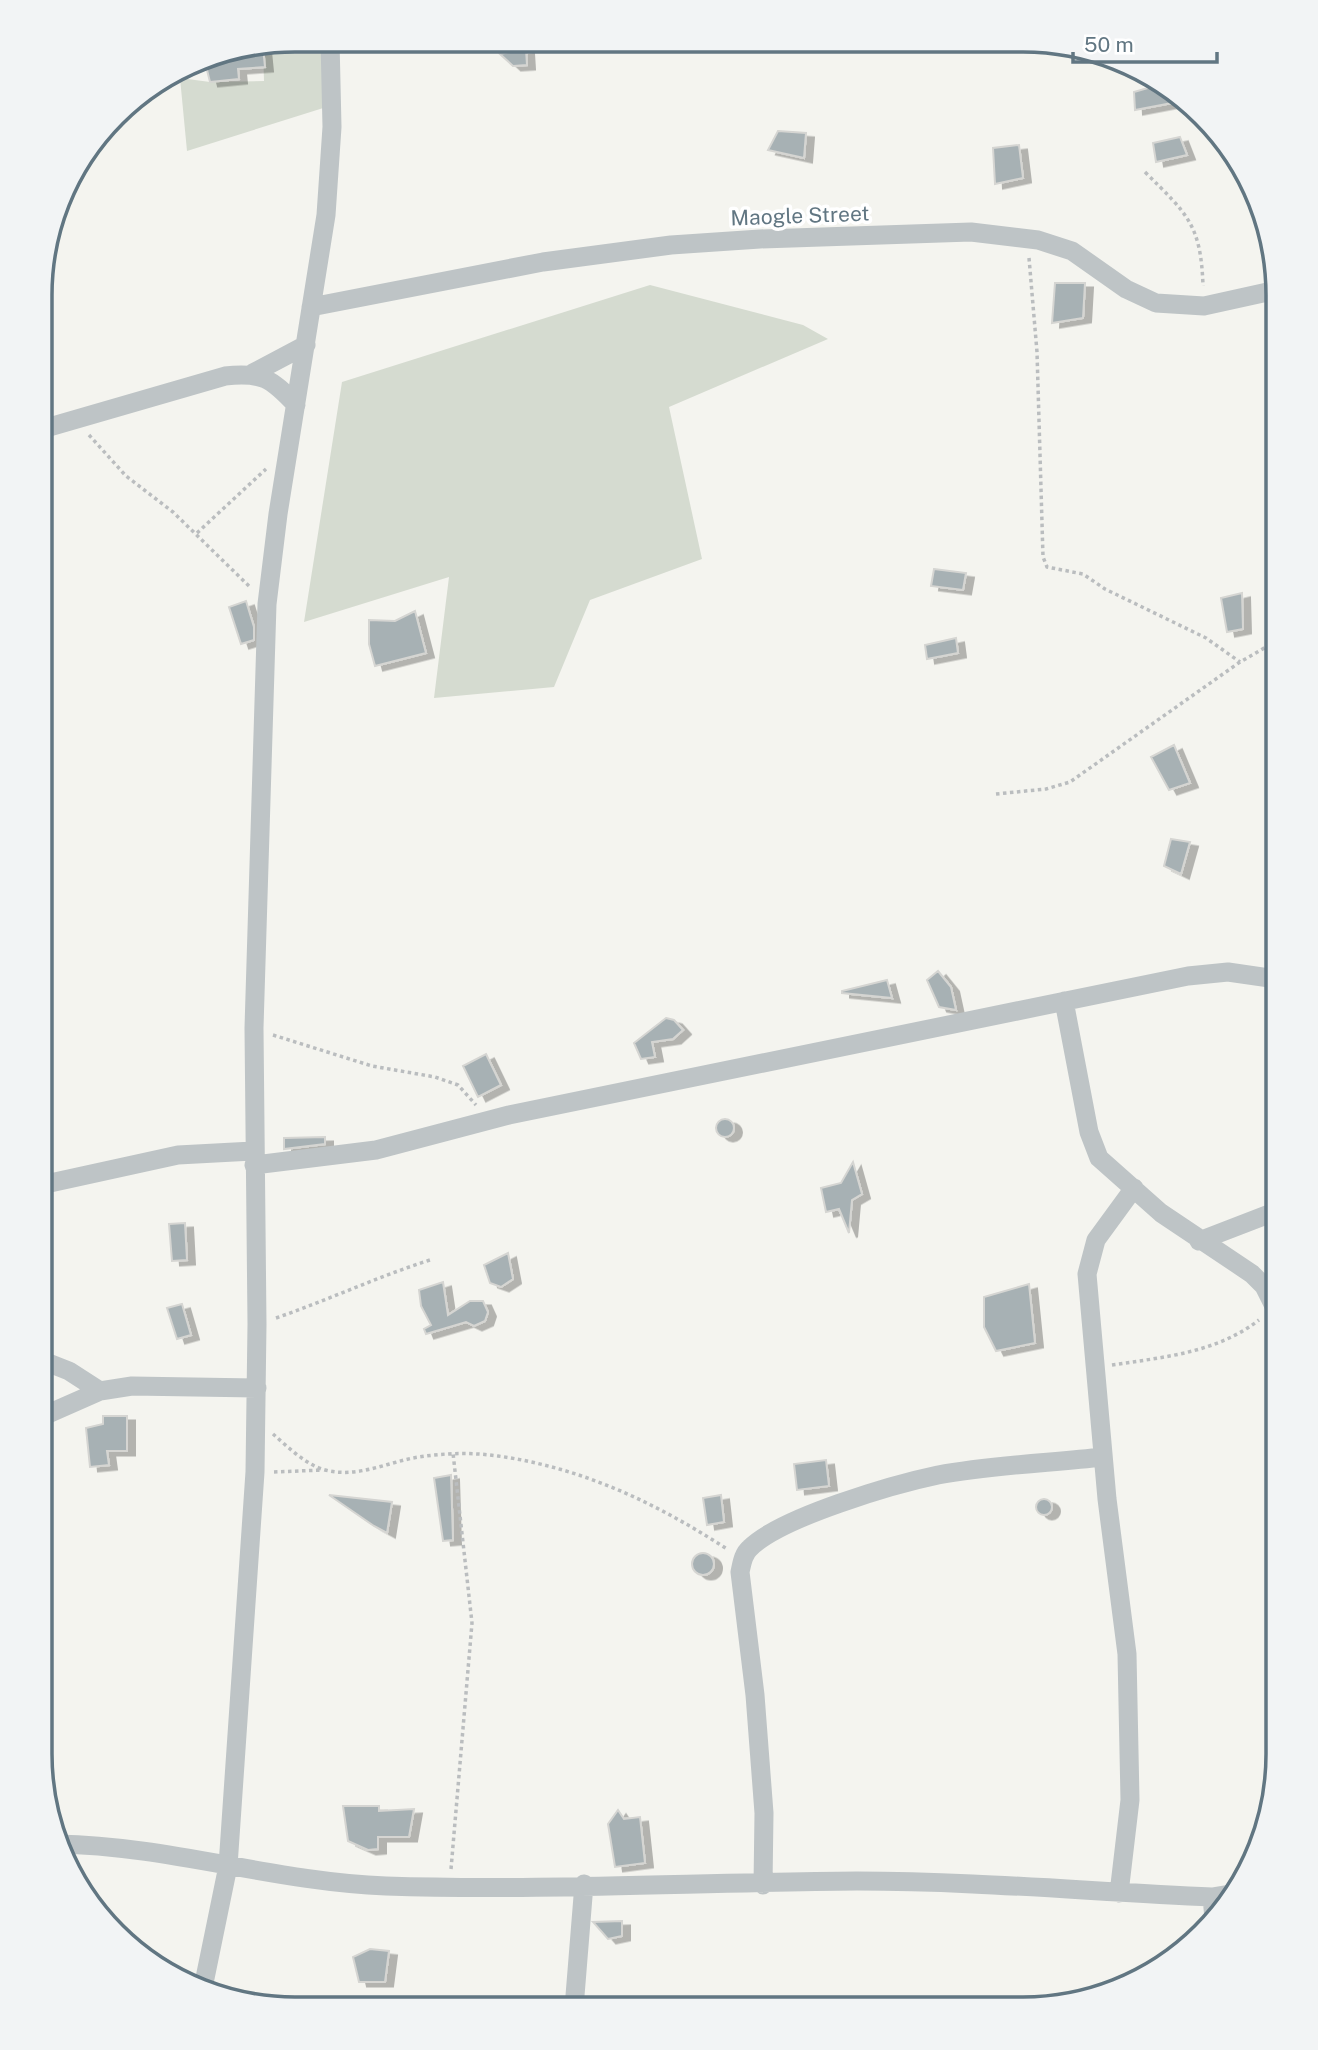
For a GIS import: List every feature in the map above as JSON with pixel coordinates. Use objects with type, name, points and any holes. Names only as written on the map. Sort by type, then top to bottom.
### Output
[{"type":"street","points":[[205,1980],[228,1866],[255,1472],[257,1324],[254,1028],[267,604],[326,215],[331,139],[330,53]]},
{"type":"street","name":"Maogle Street","points":[[311,307],[543,262],[671,245],[760,239],[971,232],[1027,238],[1072,251],[1126,289],[1156,303],[1204,306],[1266,292]]},
{"type":"street","points":[[52,426],[225,376],[253,373],[306,345]]},
{"type":"street","points":[[253,373],[269,379],[296,405]]},
{"type":"street","points":[[52,1183],[178,1155],[254,1158],[376,1150],[488,1121],[1188,976],[1228,972],[1266,977]]},
{"type":"street","points":[[1064,1001],[1089,1132],[1098,1158],[1199,1241],[1252,1274],[1265,1289]]},
{"type":"street","points":[[1119,1893],[1130,1800],[1131,1740],[1127,1654],[1103,1457],[1087,1274],[1096,1241],[1134,1188]]},
{"type":"street","points":[[1199,1241],[1265,1215]]},
{"type":"street","points":[[52,1364],[69,1371],[100,1391]]},
{"type":"street","points":[[52,1412],[100,1391],[132,1386],[257,1388]]},
{"type":"street","points":[[763,1885],[764,1813],[755,1695],[740,1572],[743,1559],[750,1548],[776,1530],[877,1492],[939,1475],[1103,1457]]},
{"type":"street","points":[[69,1844],[112,1845],[228,1866],[384,1885],[763,1885],[857,1881],[980,1883],[1119,1893],[1220,1896]]},
{"type":"street","points":[[574,1997],[584,1884]]},
{"type":"street","points":[[1212,1897],[1213,1905]]},
{"type":"path","points":[[1145,172],[1192,223],[1202,262],[1204,306]]},
{"type":"path","points":[[1027,238],[1037,352],[1043,557],[1047,567],[1083,574],[1105,589],[1206,638],[1240,662]]},
{"type":"path","points":[[77,420],[125,476],[197,534],[267,604]]},
{"type":"path","points":[[197,534],[290,446]]},
{"type":"path","points":[[996,794],[1046,789],[1070,782],[1240,662],[1266,647]]},
{"type":"path","points":[[254,1028],[320,1052],[458,1085],[488,1121]]},
{"type":"path","points":[[257,1324],[430,1260]]},
{"type":"path","points":[[1094,1368],[1189,1353],[1214,1345],[1265,1317]]},
{"type":"path","points":[[257,1418],[300,1457],[324,1470]]},
{"type":"path","points":[[449,1885],[472,1623],[453,1453]]},
{"type":"path","points":[[255,1472],[324,1470],[352,1474],[411,1459],[453,1453],[497,1456],[597,1479],[653,1504],[743,1559]]},
{"type":"shaded area","points":[[330,53],[336,104],[187,151],[180,82],[186,79],[210,82],[264,81],[263,55]]},
{"type":"shaded area","points":[[650,285],[803,325],[828,339],[669,407],[702,559],[590,600],[554,687],[434,698],[449,577],[304,622],[342,382]]},
{"type":"building","points":[[526,53],[527,65],[513,66],[500,54]]},
{"type":"building","points":[[264,55],[265,67],[238,69],[239,79],[210,82],[207,69]]},
{"type":"building","points":[[1148,88],[1171,103],[1135,110],[1134,92]]},
{"type":"building","points":[[778,131],[806,133],[804,158],[768,150]]},
{"type":"building","points":[[1180,137],[1187,155],[1156,162],[1153,143]]},
{"type":"building","points":[[1019,145],[1023,178],[995,184],[993,148]]},
{"type":"building","points":[[1055,283],[1085,283],[1083,318],[1052,323]]},
{"type":"building","points":[[934,569],[966,573],[963,590],[931,586]]},
{"type":"building","points":[[1242,593],[1243,629],[1227,632],[1221,598]]},
{"type":"building","points":[[246,601],[254,627],[254,640],[241,644],[229,607]]},
{"type":"building","points":[[415,611],[426,653],[375,666],[369,644],[369,620],[395,621]]},
{"type":"building","points":[[956,638],[958,653],[927,659],[925,645]]},
{"type":"building","points":[[1174,745],[1190,783],[1169,790],[1151,757]]},
{"type":"building","points":[[1171,839],[1190,842],[1181,874],[1164,866]]},
{"type":"building","points":[[938,971],[951,987],[956,1010],[939,1007],[927,980]]},
{"type":"building","points":[[887,980],[892,998],[842,993],[842,991]]},
{"type":"building","points":[[666,1018],[674,1020],[683,1030],[673,1039],[652,1042],[655,1057],[641,1059],[634,1043]]},
{"type":"building","points":[[486,1054],[501,1085],[478,1097],[463,1066]]},
{"type":"building","points":[[725,1119],[731,1122],[734,1128],[731,1134],[725,1137],[719,1134],[716,1128],[719,1122]]},
{"type":"building","points":[[325,1137],[325,1144],[284,1149],[284,1138]]},
{"type":"building","points":[[853,1162],[862,1194],[852,1200],[849,1233],[839,1209],[826,1212],[821,1188],[841,1183]]},
{"type":"building","points":[[185,1223],[187,1260],[172,1261],[169,1224]]},
{"type":"building","points":[[508,1253],[513,1279],[501,1287],[490,1283],[484,1265]]},
{"type":"building","points":[[443,1282],[448,1315],[470,1301],[483,1301],[488,1312],[485,1321],[474,1326],[466,1322],[426,1334],[424,1329],[431,1325],[421,1306],[419,1290]]},
{"type":"building","points":[[1029,1284],[1035,1343],[996,1351],[984,1327],[984,1297]]},
{"type":"building","points":[[182,1304],[191,1335],[177,1339],[167,1308]]},
{"type":"building","points":[[103,1416],[127,1416],[127,1451],[107,1451],[109,1465],[90,1467],[86,1428],[103,1424]]},
{"type":"building","points":[[826,1460],[829,1486],[797,1490],[794,1464]]},
{"type":"building","points":[[451,1475],[453,1540],[443,1541],[434,1478]]},
{"type":"building","points":[[329,1495],[392,1502],[387,1533],[374,1526]]},
{"type":"building","points":[[721,1495],[724,1522],[707,1525],[703,1498]]},
{"type":"building","points":[[1041,1499],[1047,1499],[1052,1507],[1050,1513],[1041,1515],[1036,1510],[1036,1504]]},
{"type":"building","points":[[699,1553],[707,1553],[714,1560],[714,1568],[707,1575],[699,1575],[692,1568],[692,1560]]},
{"type":"building","points":[[343,1806],[379,1806],[379,1811],[414,1809],[409,1837],[378,1837],[378,1849],[368,1850],[348,1841]]},
{"type":"building","points":[[618,1810],[624,1819],[640,1817],[645,1863],[615,1867],[608,1824]]},
{"type":"building","points":[[622,1921],[622,1936],[608,1939],[593,1922]]},
{"type":"building","points":[[370,1949],[389,1951],[385,1982],[359,1982],[353,1957]]}]
